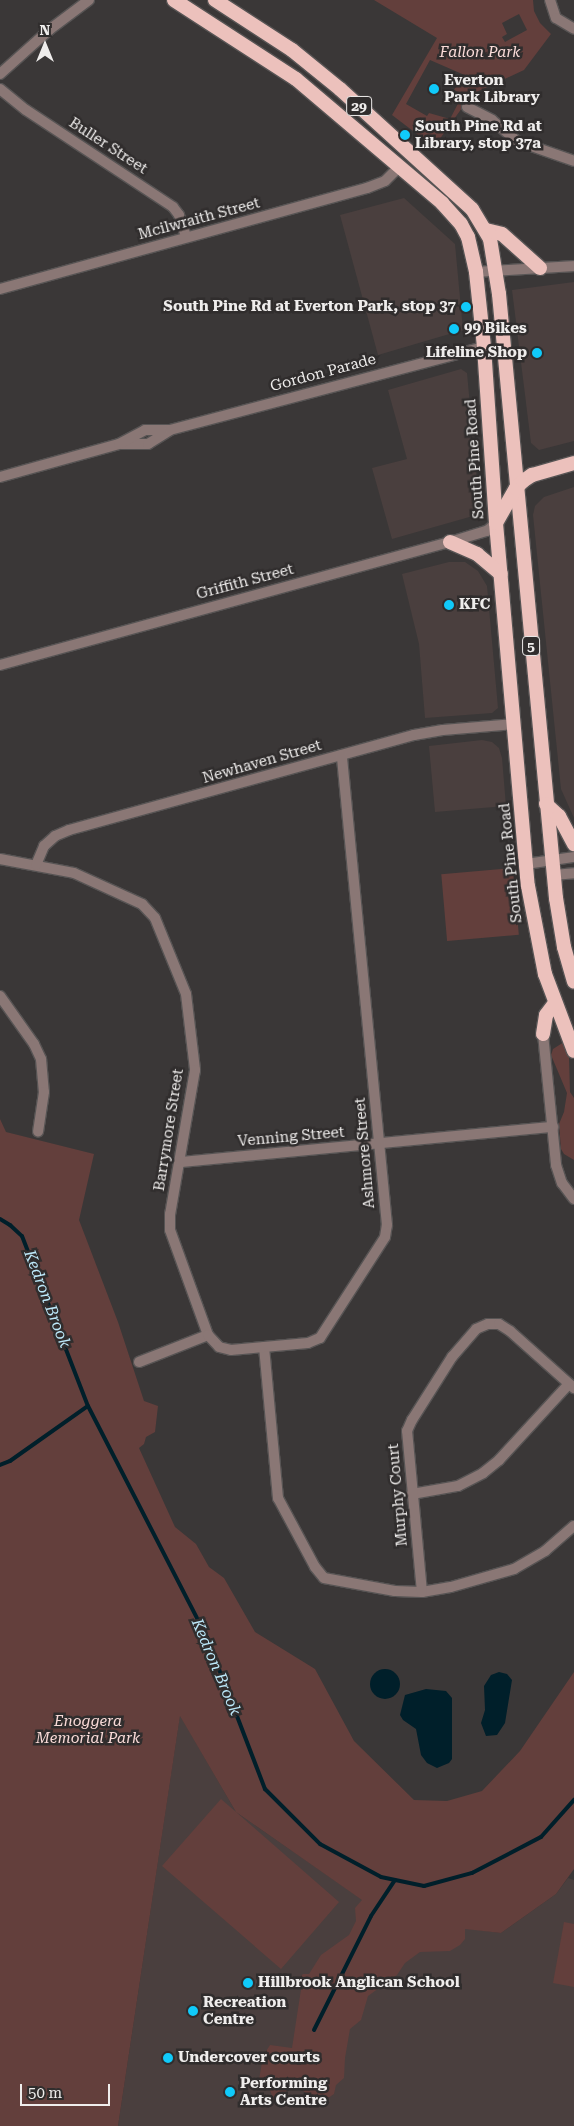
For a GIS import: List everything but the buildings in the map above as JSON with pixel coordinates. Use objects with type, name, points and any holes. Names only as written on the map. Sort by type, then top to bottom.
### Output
[{"type":"highway","name":"South Pine Road","points":[[174,0],[283,68],[442,203],[461,224],[468,236],[476,272],[484,347],[496,524],[526,864],[534,929],[544,974],[574,1051]]},
{"type":"highway","name":"29","points":[[215,0],[306,60],[451,188],[472,209],[486,230],[492,246],[496,270],[516,488]]},
{"type":"highway","points":[[486,230],[502,234],[540,268]]},
{"type":"highway","points":[[496,524],[516,488],[532,475],[574,463]]},
{"type":"highway","name":"5","points":[[516,488],[553,875],[564,947],[574,982]]},
{"type":"highway","points":[[450,542],[476,554],[501,574]]},
{"type":"highway","points":[[546,804],[559,816],[574,844]]},
{"type":"highway","points":[[543,1034],[546,1015],[554,1003]]},
{"type":"street","points":[[0,74],[49,30],[89,0]]},
{"type":"street","points":[[550,0],[556,18],[574,29]]},
{"type":"street","name":"Buller Street","points":[[0,89],[26,110],[173,206],[179,214],[186,237]]},
{"type":"street","points":[[466,107],[492,120],[517,141],[574,161]]},
{"type":"street","name":"Mcilwraith Street","points":[[0,289],[367,188],[385,180],[399,167]]},
{"type":"street","points":[[476,272],[574,266]]},
{"type":"street","name":"Gordon Parade","points":[[0,477],[119,444],[145,430],[170,430],[484,347]]},
{"type":"street","name":"Gordon Parade","points":[[119,444],[148,444],[170,430]]},
{"type":"street","name":"Griffith Street","points":[[0,665],[450,542],[487,531],[496,524]]},
{"type":"street","name":"Newhaven Street","points":[[36,865],[44,846],[55,836],[69,830],[428,732],[515,724]]},
{"type":"street","name":"Ashmore Street","points":[[208,1335],[214,1344],[224,1349],[308,1343],[320,1338],[382,1243],[387,1229],[342,755]]},
{"type":"street","points":[[526,864],[574,857]]},
{"type":"street","name":"Barrymore Street","points":[[0,859],[74,873],[142,904],[156,918],[186,994],[195,1070],[181,1162],[170,1214],[170,1230],[208,1335]]},
{"type":"street","points":[[553,875],[574,873]]},
{"type":"street","points":[[0,996],[34,1044],[41,1059],[44,1092],[38,1132]]},
{"type":"street","points":[[543,1034],[559,1176],[566,1190],[574,1199]]},
{"type":"street","name":"Venning Street","points":[[181,1162],[552,1127]]},
{"type":"street","name":"Murphy Court","points":[[422,1592],[407,1438],[409,1426],[452,1357],[476,1329],[493,1324],[504,1326],[572,1386]]},
{"type":"street","points":[[139,1362],[208,1335]]},
{"type":"street","points":[[264,1347],[278,1498],[318,1572],[331,1581],[395,1591],[422,1592],[482,1580],[514,1569],[545,1552],[574,1526]]},
{"type":"street","points":[[412,1494],[458,1486],[483,1473],[499,1460],[572,1386]]},
{"type":"shaded area","points":[[404,198],[455,244],[463,330],[378,355],[340,215]]},
{"type":"shaded area","points":[[574,282],[574,441],[539,450],[531,443],[512,290]]},
{"type":"shaded area","points":[[461,369],[467,373],[480,514],[392,539],[372,468],[407,459],[388,390]]},
{"type":"shaded area","points":[[574,487],[574,818],[561,789],[533,515],[535,506],[544,497]]},
{"type":"shaded area","points":[[449,562],[465,562],[478,571],[487,586],[498,708],[492,713],[425,718],[419,644],[402,574]]},
{"type":"shaded area","points":[[482,740],[492,742],[499,748],[502,758],[506,806],[435,812],[429,746]]},
{"type":"shaded area","points":[[180,1715],[236,1812],[389,1918],[501,1933],[556,1894],[568,1878],[574,1880],[574,2126],[118,2126]]},
{"type":"green space","name":"Fallon Park","points":[[374,0],[533,0],[534,11],[540,23],[551,34],[524,70],[472,94],[434,147],[392,115],[437,38]],"holes":[[[519,14],[527,30],[505,42],[502,37],[507,34],[502,23]],[[430,60],[469,77],[465,88],[457,84],[454,90],[463,94],[450,119],[429,113],[427,116],[406,104]]]},
{"type":"green space","points":[[513,868],[519,935],[447,941],[441,874]]},
{"type":"green space","points":[[564,1042],[569,1057],[570,1092],[574,1098],[574,1160],[564,1154],[561,1149],[559,1124],[564,1112],[567,1093],[551,1055],[553,1049]]},
{"type":"green space","name":"Enoggera Memorial Park","points":[[0,1119],[6,1132],[94,1154],[79,1220],[118,1322],[144,1401],[158,1406],[155,1432],[146,1437],[144,1444],[139,1448],[175,1527],[196,1544],[209,1567],[224,1578],[255,1632],[315,1669],[354,1741],[414,1800],[447,1801],[482,1791],[520,1751],[574,1672],[574,1869],[556,1894],[501,1933],[465,1929],[465,1939],[460,1945],[450,1951],[420,1952],[405,1963],[397,1975],[368,1996],[361,2020],[350,2029],[344,2078],[336,2085],[334,2094],[319,2104],[294,2083],[284,2094],[274,2100],[266,2081],[259,2080],[263,2056],[270,2045],[292,2048],[302,1983],[295,1981],[303,1974],[309,1974],[321,1955],[349,1935],[356,1921],[355,1908],[362,1900],[236,1812],[180,1716],[118,2126],[0,2126]]},
{"type":"green space","points":[[221,1799],[339,1902],[281,1969],[162,1866]]},
{"type":"green space","points":[[564,1922],[574,1924],[574,1987],[553,1983]]},
{"type":"water","points":[[385,1669],[396,1673],[400,1684],[396,1695],[385,1699],[374,1695],[370,1684],[374,1673]]},
{"type":"water","points":[[499,1672],[507,1674],[512,1680],[505,1723],[497,1735],[486,1736],[481,1723],[485,1710],[484,1686],[491,1675]]},
{"type":"water","points":[[426,1689],[446,1691],[452,1698],[452,1759],[449,1763],[437,1768],[427,1763],[421,1755],[416,1729],[403,1720],[400,1715],[405,1695]]},
{"type":"waterway","name":"Kedron Brook","points":[[0,1219],[22,1236],[88,1406],[207,1638],[265,1789],[320,1844],[381,1877],[424,1886],[472,1873],[541,1837],[574,1800]]},
{"type":"waterway","points":[[0,1465],[10,1461],[88,1406]]},
{"type":"waterway","points":[[314,2030],[371,1916],[395,1880]]},
{"type":"place","name":"Everton Park Library","points":[[434,89]]},
{"type":"place","name":"South Pine Rd at Library, stop 37a","points":[[405,135]]},
{"type":"place","name":"South Pine Rd at Everton Park, stop 37","points":[[466,307]]},
{"type":"place","name":"99 Bikes","points":[[454,329]]},
{"type":"place","name":"Lifeline Shop","points":[[537,353]]},
{"type":"place","name":"KFC","points":[[449,605]]},
{"type":"place","name":"Hillbrook Anglican School","points":[[248,1983]]},
{"type":"place","name":"Recreation Centre","points":[[193,2011]]},
{"type":"place","name":"Undercover courts","points":[[168,2058]]},
{"type":"place","name":"Performing Arts Centre","points":[[230,2092]]}]
